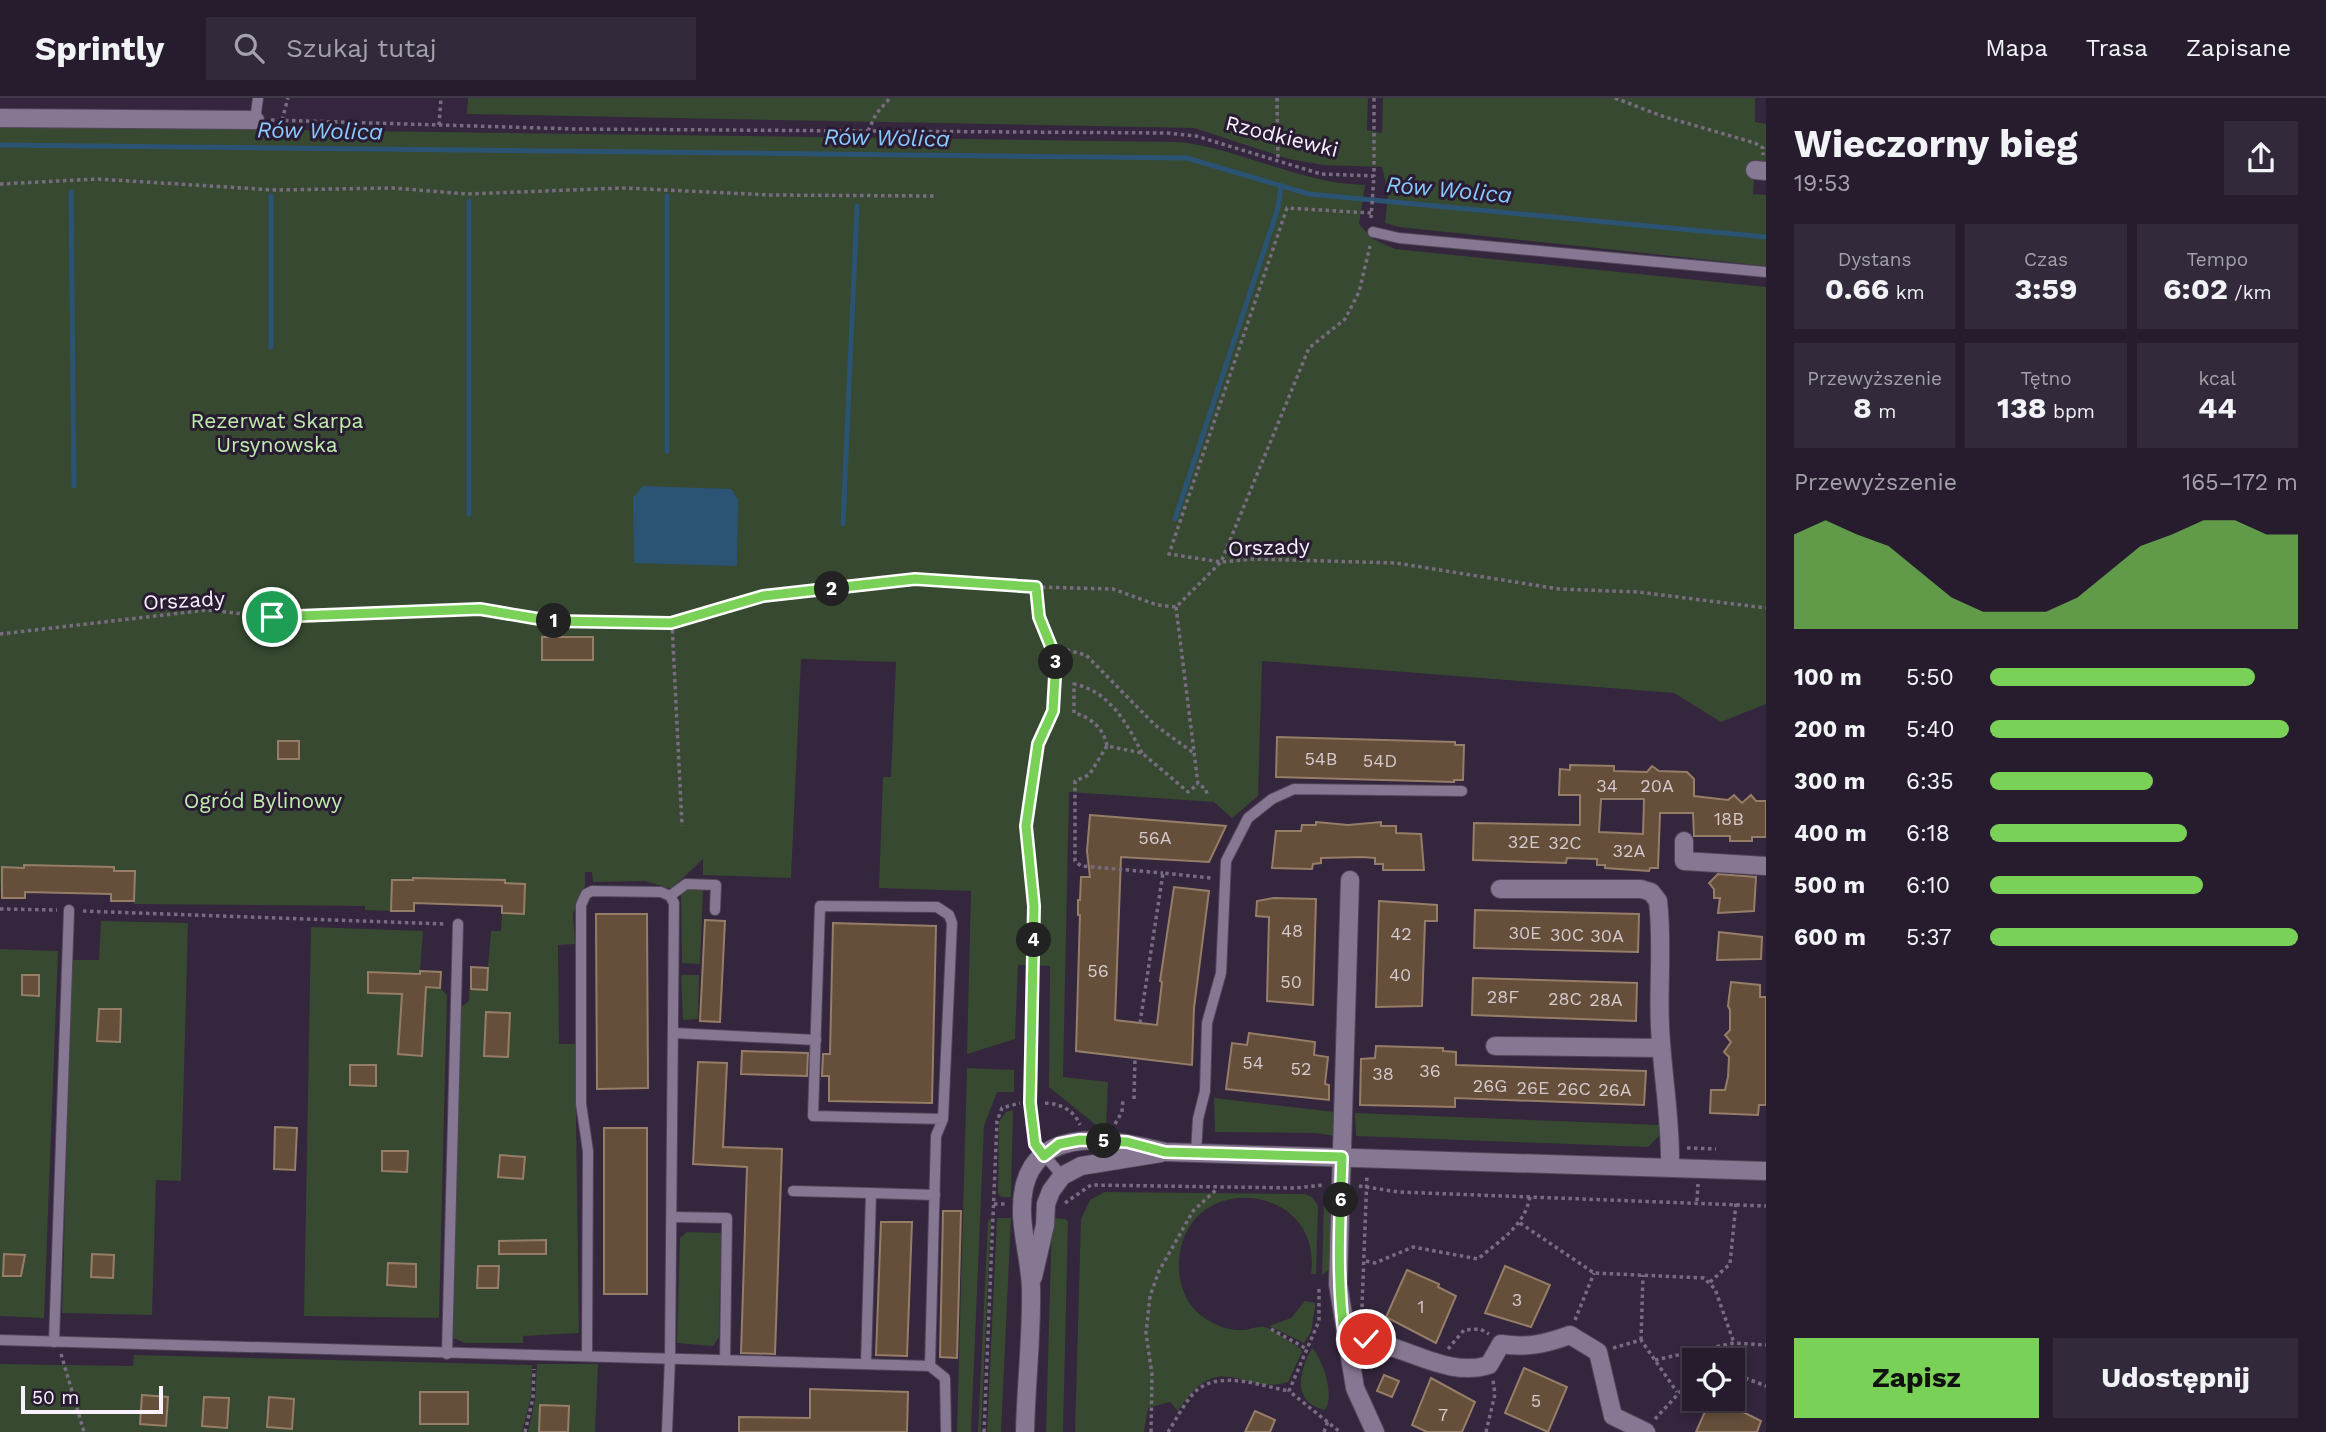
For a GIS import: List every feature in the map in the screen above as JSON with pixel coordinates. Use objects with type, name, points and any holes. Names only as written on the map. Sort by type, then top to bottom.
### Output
[{"type":"street","points":[[0,118],[255,120]]},
{"type":"street","points":[[1684,841],[1684,861],[1766,866]]},
{"type":"street","points":[[1350,880],[1338,1284],[1345,1340],[1355,1388],[1375,1432]]},
{"type":"street","points":[[1500,889],[1641,889],[1651,892],[1658,901],[1661,1048],[1668,1092],[1670,1166]]},
{"type":"street","points":[[1495,1046],[1661,1048]]},
{"type":"street","points":[[1031,1287],[1023,1225],[1024,1187],[1030,1172],[1044,1156],[1059,1144],[1080,1140],[1127,1142],[1165,1152]]},
{"type":"street","points":[[1024,1432],[1031,1287],[1045,1225],[1046,1204],[1051,1191],[1062,1176],[1081,1166],[1165,1152],[1766,1171]]},
{"type":"street","points":[[1345,1340],[1366,1339],[1467,1369],[1489,1365],[1501,1345],[1523,1348],[1545,1345],[1570,1335],[1598,1352],[1613,1416],[1646,1432]]},
{"type":"lane","points":[[255,120],[258,98]]},
{"type":"lane","points":[[1372,227],[1399,238],[1766,272]]},
{"type":"lane","points":[[1196,1153],[1198,1119],[1205,1091],[1207,1023],[1221,974],[1226,861],[1248,818],[1272,799],[1294,789],[1462,791]]},
{"type":"lane","points":[[670,896],[686,884],[716,885],[715,910]]},
{"type":"lane","points":[[587,1356],[588,1151],[582,1104],[581,905],[586,894],[592,891],[661,892],[670,896],[674,903],[672,1217],[667,1432]]},
{"type":"lane","points":[[930,1366],[936,1136],[943,1119],[952,923],[949,915],[937,907],[820,906],[813,1116],[943,1119]]},
{"type":"lane","points":[[54,1342],[69,910]]},
{"type":"lane","points":[[447,1354],[457,925]]},
{"type":"lane","points":[[1033,969],[1030,1103],[1035,1144],[1062,1176]]},
{"type":"lane","points":[[673,1033],[816,1040]]},
{"type":"lane","points":[[793,1191],[934,1195]]},
{"type":"lane","points":[[866,1364],[871,1193]]},
{"type":"lane","points":[[672,1217],[727,1218],[725,1360]]},
{"type":"lane","points":[[0,1340],[930,1366],[945,1378],[946,1432]]},
{"type":"path","points":[[282,120],[288,98]]},
{"type":"path","points":[[439,125],[441,98]]},
{"type":"path","points":[[868,131],[876,114],[890,98]]},
{"type":"path","points":[[1277,98],[1278,161]]},
{"type":"path","points":[[1371,213],[1287,208],[1169,554],[1221,562],[1309,348],[1345,319],[1359,292],[1372,227],[1374,98]]},
{"type":"path","points":[[1615,98],[1763,148],[1761,171]]},
{"type":"path","name":"Rzodkiewki","points":[[255,120],[439,125],[1167,133],[1196,136],[1321,174],[1374,176]]},
{"type":"path","points":[[0,184],[97,180],[275,190],[393,188],[467,194],[623,188],[771,195],[935,197]]},
{"type":"path","name":"Orszady","points":[[0,634],[207,610],[272,617],[480,609],[551,621],[671,623],[763,596],[915,579],[1113,589],[1157,605],[1176,607],[1221,562],[1254,559],[1396,563],[1559,589],[1638,592],[1766,608]]},
{"type":"path","points":[[1033,969],[1034,906],[1026,826],[1038,744],[1053,711],[1056,659],[1039,617],[1036,587]]},
{"type":"path","points":[[1176,607],[1198,784]]},
{"type":"path","points":[[671,623],[682,826]]},
{"type":"path","points":[[1053,652],[1063,649],[1086,655],[1155,725],[1195,754]]},
{"type":"path","points":[[1198,784],[1188,792],[1142,753],[1113,707],[1091,687],[1074,684],[1074,713],[1098,727],[1105,735],[1107,746],[1089,775],[1075,781],[1074,861],[1082,866],[1211,878]]},
{"type":"path","points":[[1107,746],[1142,753]]},
{"type":"path","points":[[1198,784],[1206,789],[1207,795]]},
{"type":"path","points":[[1140,1023],[1163,873]]},
{"type":"path","points":[[0,909],[457,925]]},
{"type":"path","points":[[1134,1099],[1135,1058]]},
{"type":"path","points":[[1113,1133],[1115,1119],[1122,1112],[1123,1099]]},
{"type":"path","points":[[984,1432],[997,1121],[1002,1108],[1014,1103]]},
{"type":"path","points":[[1048,1103],[1062,1106],[1076,1116],[1080,1132]]},
{"type":"path","points":[[1687,1148],[1710,1149]]},
{"type":"path","points":[[1366,1339],[1361,1299],[1365,1261],[1367,1172]]},
{"type":"path","points":[[1697,1202],[1698,1182]]},
{"type":"path","points":[[1062,1204],[1091,1185],[1295,1188],[1332,1186]]},
{"type":"path","points":[[1321,1185],[1321,1199]]},
{"type":"path","points":[[1352,1186],[1399,1192],[1766,1206]]},
{"type":"path","points":[[1151,1432],[1152,1374],[1146,1333],[1150,1296],[1159,1271],[1193,1211],[1219,1187]]},
{"type":"path","points":[[1365,1261],[1375,1262],[1413,1247],[1478,1259],[1520,1223],[1526,1215],[1530,1197]]},
{"type":"path","points":[[1710,1282],[1730,1264],[1736,1203]]},
{"type":"path","points":[[1520,1223],[1594,1273],[1697,1277],[1710,1282],[1734,1343]]},
{"type":"path","points":[[1570,1335],[1594,1273]]},
{"type":"path","points":[[1643,1275],[1641,1340],[1677,1392]]},
{"type":"path","points":[[1289,1391],[1319,1321],[1319,1282]]},
{"type":"path","points":[[1271,1329],[1307,1349]]},
{"type":"path","points":[[1440,1363],[1453,1340],[1464,1330],[1480,1329],[1501,1345]]},
{"type":"path","points":[[1598,1352],[1641,1340]]},
{"type":"path","points":[[54,1342],[69,1374],[84,1432]]},
{"type":"path","points":[[1655,1360],[1734,1343],[1766,1345]]},
{"type":"path","points":[[525,1432],[533,1398],[535,1356]]},
{"type":"path","points":[[1486,1432],[1495,1394],[1489,1365]]},
{"type":"path","points":[[1745,1378],[1766,1386]]},
{"type":"path","points":[[1168,1432],[1194,1392],[1211,1383],[1229,1379],[1289,1391],[1340,1432]]},
{"type":"path","points":[[1646,1432],[1682,1388]]},
{"type":"path","points":[[1324,1432],[1328,1421]]},
{"type":"green space","points":[[468,98],[1368,98],[1367,130],[1382,133],[1383,98],[1755,98],[1755,122],[1766,124],[1766,162],[1755,161],[1753,194],[1766,195],[1766,266],[1399,227],[1385,223],[1388,194],[1382,167],[1323,165],[1289,159],[1194,128],[467,114]]},
{"type":"green space","points":[[0,126],[1180,142],[1226,152],[1318,179],[1365,185],[1359,224],[1373,239],[1395,249],[1766,287],[1766,704],[1721,722],[1674,693],[1262,661],[1258,796],[1232,818],[1214,802],[1069,792],[1063,1077],[1108,1082],[1106,1129],[1101,1129],[1049,1087],[1050,966],[1018,965],[1015,1039],[967,1054],[971,891],[879,888],[883,777],[891,777],[896,662],[801,659],[791,878],[703,875],[703,859],[671,889],[645,881],[593,882],[592,872],[585,872],[585,886],[573,914],[575,944],[558,945],[559,1044],[575,1044],[579,1333],[523,1336],[523,1343],[465,1343],[453,1338],[460,1008],[469,1001],[471,967],[488,967],[491,931],[501,931],[502,913],[524,914],[525,884],[505,883],[504,880],[392,880],[391,911],[365,910],[365,906],[134,904],[135,871],[114,871],[114,867],[24,865],[24,868],[2,868],[0,898]]},
{"type":"green space","points":[[681,889],[703,890],[700,964],[682,963]]},
{"type":"green space","points":[[101,921],[188,923],[181,1181],[156,1180],[152,1315],[62,1313],[72,960],[99,960]]},
{"type":"green space","points":[[311,927],[423,931],[420,971],[441,972],[440,988],[447,995],[439,1318],[304,1316]]},
{"type":"green space","points":[[0,949],[58,951],[44,1318],[0,1316]]},
{"type":"green space","points":[[681,975],[699,975],[698,1019],[683,1020]]},
{"type":"green space","points":[[967,1068],[1014,1070],[1014,1092],[997,1092],[984,1126],[971,1432],[957,1432]]},
{"type":"green space","points":[[1214,1098],[1335,1112],[1335,1136],[1316,1133],[1215,1132]]},
{"type":"green space","points":[[1013,1110],[1011,1197],[1001,1197],[998,1193],[999,1122],[1006,1112]]},
{"type":"green space","points":[[1355,1113],[1660,1125],[1660,1135],[1648,1147],[1356,1136]]},
{"type":"green space","points":[[1105,1192],[1305,1194],[1312,1197],[1318,1206],[1316,1274],[1311,1274],[1309,1243],[1297,1220],[1277,1205],[1252,1198],[1227,1200],[1204,1211],[1187,1231],[1179,1261],[1184,1293],[1195,1310],[1205,1318],[1230,1329],[1268,1328],[1301,1349],[1288,1382],[1257,1384],[1232,1377],[1220,1377],[1207,1381],[1193,1391],[1178,1411],[1170,1402],[1148,1408],[1144,1432],[1075,1432],[1081,1219],[1090,1200]]},
{"type":"green space","points":[[1332,1198],[1330,1269],[1322,1275],[1324,1199]]},
{"type":"green space","points":[[991,1218],[981,1432],[978,1432],[988,1221]]},
{"type":"green space","points":[[997,1218],[1011,1218],[1001,1432],[987,1432]]},
{"type":"green space","points":[[1052,1218],[1065,1219],[1068,1222],[1063,1432],[1046,1432]]},
{"type":"green space","points":[[687,1232],[721,1233],[719,1337],[713,1346],[677,1343],[680,1238]]},
{"type":"green space","points":[[1305,1301],[1315,1303],[1315,1307],[1311,1332],[1304,1343],[1269,1326],[1291,1318]]},
{"type":"green space","points":[[1312,1348],[1320,1360],[1326,1378],[1329,1396],[1325,1410],[1307,1400],[1301,1385],[1301,1376]]},
{"type":"green space","points":[[134,1355],[532,1365],[531,1397],[522,1432],[0,1432],[0,1364],[133,1366]]},
{"type":"green space","points":[[537,1364],[598,1364],[595,1432],[528,1432],[535,1400]]},
{"type":"water","points":[[643,486],[731,489],[738,499],[737,566],[634,563],[633,498]]},
{"type":"building","points":[[542,637],[593,637],[593,660],[542,660]]},
{"type":"building","points":[[1277,737],[1455,742],[1455,745],[1464,745],[1463,780],[1454,782],[1276,777]]},
{"type":"building","points":[[278,741],[299,741],[299,759],[278,759]]},
{"type":"building","points":[[1570,765],[1614,766],[1614,771],[1647,772],[1652,766],[1659,771],[1687,772],[1694,779],[1694,796],[1728,800],[1734,795],[1742,803],[1751,795],[1756,801],[1766,801],[1766,837],[1752,837],[1752,841],[1730,841],[1730,836],[1694,836],[1693,813],[1660,813],[1658,868],[1650,868],[1649,871],[1605,868],[1605,865],[1597,865],[1597,859],[1567,858],[1566,863],[1473,860],[1474,823],[1580,825],[1580,795],[1559,795],[1560,769],[1570,770]],"holes":[[[1601,799],[1644,799],[1643,834],[1599,832]]]},
{"type":"building","points":[[1090,815],[1226,826],[1209,862],[1121,857],[1115,1020],[1157,1025],[1160,981],[1174,887],[1209,891],[1194,1008],[1192,1065],[1076,1051],[1080,915],[1078,900],[1081,877],[1090,877],[1087,851]]},
{"type":"building","points":[[1316,822],[1348,825],[1381,822],[1381,826],[1396,826],[1396,833],[1421,834],[1424,870],[1383,870],[1383,864],[1375,864],[1375,858],[1362,857],[1321,858],[1321,863],[1313,864],[1312,869],[1272,868],[1276,831],[1301,831],[1302,825],[1316,825]]},
{"type":"building","points":[[24,865],[114,867],[114,871],[135,871],[134,901],[111,901],[111,894],[25,892],[25,898],[2,898],[2,867],[24,868]]},
{"type":"building","points":[[1718,874],[1756,877],[1754,911],[1718,913],[1720,898],[1714,898],[1714,889],[1709,883]]},
{"type":"building","points":[[392,880],[505,880],[505,883],[525,884],[524,914],[502,913],[502,906],[414,903],[414,911],[391,911]]},
{"type":"building","points":[[1274,898],[1316,899],[1313,1005],[1267,1001],[1269,917],[1256,916],[1257,901]]},
{"type":"building","points":[[1379,901],[1437,905],[1437,921],[1425,921],[1422,1006],[1376,1007]]},
{"type":"building","points":[[1475,910],[1639,914],[1638,952],[1474,948]]},
{"type":"building","points":[[596,914],[647,914],[648,1088],[597,1089]]},
{"type":"building","points":[[705,920],[725,921],[720,1022],[700,1021]]},
{"type":"building","points":[[833,923],[936,926],[932,1103],[829,1101],[829,1076],[822,1076],[823,1054],[830,1054]]},
{"type":"building","points":[[1719,932],[1762,937],[1761,959],[1717,960]]},
{"type":"building","points":[[471,967],[488,968],[487,990],[471,989]]},
{"type":"building","points":[[420,971],[441,972],[440,988],[426,987],[422,1056],[398,1054],[402,994],[368,993],[368,972],[420,974]]},
{"type":"building","points":[[22,975],[39,975],[39,996],[22,995]]},
{"type":"building","points":[[1473,978],[1637,983],[1636,1021],[1472,1015]]},
{"type":"building","points":[[1731,982],[1760,985],[1760,997],[1766,997],[1766,1105],[1759,1105],[1758,1115],[1710,1113],[1711,1090],[1725,1090],[1728,1077],[1729,1057],[1724,1052],[1731,1042],[1725,1035],[1730,1030],[1728,1006]]},
{"type":"building","points":[[99,1009],[121,1009],[120,1042],[97,1041]]},
{"type":"building","points":[[486,1012],[510,1013],[508,1057],[484,1056]]},
{"type":"building","points":[[1249,1033],[1315,1042],[1314,1055],[1328,1057],[1325,1084],[1329,1085],[1329,1100],[1226,1089],[1232,1043],[1247,1045]]},
{"type":"building","points":[[1376,1046],[1443,1048],[1443,1051],[1456,1052],[1456,1065],[1646,1071],[1644,1105],[1455,1098],[1455,1107],[1360,1105],[1361,1059],[1375,1058]]},
{"type":"building","points":[[742,1051],[808,1053],[807,1076],[741,1074]]},
{"type":"building","points":[[698,1062],[727,1063],[723,1147],[782,1149],[775,1354],[741,1353],[747,1167],[693,1164]]},
{"type":"building","points":[[350,1065],[376,1065],[376,1086],[350,1085]]},
{"type":"building","points":[[275,1127],[297,1128],[295,1170],[274,1169]]},
{"type":"building","points":[[604,1128],[647,1128],[647,1294],[604,1294]]},
{"type":"building","points":[[382,1151],[408,1151],[407,1172],[382,1171]]},
{"type":"building","points":[[500,1155],[525,1157],[523,1179],[498,1177]]},
{"type":"building","points":[[943,1211],[961,1211],[957,1358],[940,1357]]},
{"type":"building","points":[[881,1222],[912,1222],[907,1356],[876,1355]]},
{"type":"building","points":[[546,1240],[546,1254],[499,1254],[499,1241]]},
{"type":"building","points":[[4,1254],[25,1255],[21,1276],[3,1276]]},
{"type":"building","points":[[92,1254],[114,1255],[113,1278],[91,1277]]},
{"type":"building","points":[[388,1263],[416,1264],[416,1287],[387,1285]]},
{"type":"building","points":[[478,1266],[499,1266],[498,1288],[477,1288]]},
{"type":"building","points":[[1505,1266],[1550,1285],[1531,1327],[1485,1313]]},
{"type":"building","points":[[1407,1270],[1439,1284],[1438,1287],[1456,1296],[1436,1343],[1386,1317]]},
{"type":"building","points":[[1524,1368],[1567,1387],[1548,1432],[1505,1413]]},
{"type":"building","points":[[1384,1375],[1399,1381],[1392,1397],[1377,1391]]},
{"type":"building","points":[[1431,1378],[1475,1402],[1462,1432],[1427,1432],[1412,1425]]},
{"type":"building","points":[[810,1389],[908,1392],[907,1432],[739,1432],[739,1417],[810,1418]]},
{"type":"building","points":[[420,1392],[468,1392],[468,1424],[420,1424]]},
{"type":"building","points":[[142,1395],[168,1397],[166,1426],[140,1424]]},
{"type":"building","points":[[204,1397],[229,1398],[227,1428],[202,1426]]},
{"type":"building","points":[[269,1397],[294,1399],[292,1429],[267,1427]]},
{"type":"building","points":[[540,1405],[569,1406],[568,1432],[539,1432]]},
{"type":"building","points":[[1255,1411],[1275,1420],[1270,1432],[1245,1432]]},
{"type":"building","points":[[1705,1411],[1743,1411],[1761,1421],[1757,1432],[1696,1432]]},
{"type":"waterway","name":"Rów Wolica","points":[[0,145],[1187,158],[1309,194],[1766,237]]},
{"type":"waterway","points":[[1175,519],[1278,208],[1281,186]]},
{"type":"waterway","points":[[71,192],[74,486]]},
{"type":"waterway","points":[[271,196],[271,347]]},
{"type":"waterway","points":[[667,196],[667,451]]},
{"type":"waterway","points":[[469,201],[469,514]]},
{"type":"waterway","points":[[843,524],[857,206]]},
{"type":"route","points":[[272,617],[480,609],[551,621],[671,623],[763,596],[915,579],[1036,587],[1039,617],[1056,659],[1053,711],[1038,744],[1026,826],[1034,906],[1030,1103],[1035,1144],[1044,1156],[1059,1144],[1080,1140],[1127,1142],[1165,1152],[1342,1157],[1338,1284],[1342,1318],[1345,1340],[1366,1339]]},
{"type":"park label","name":"Rezerwat Skarpa Ursynowska","points":[[277,432]]},
{"type":"park label","name":"Ogród Bylinowy","points":[[263,800]]}]
